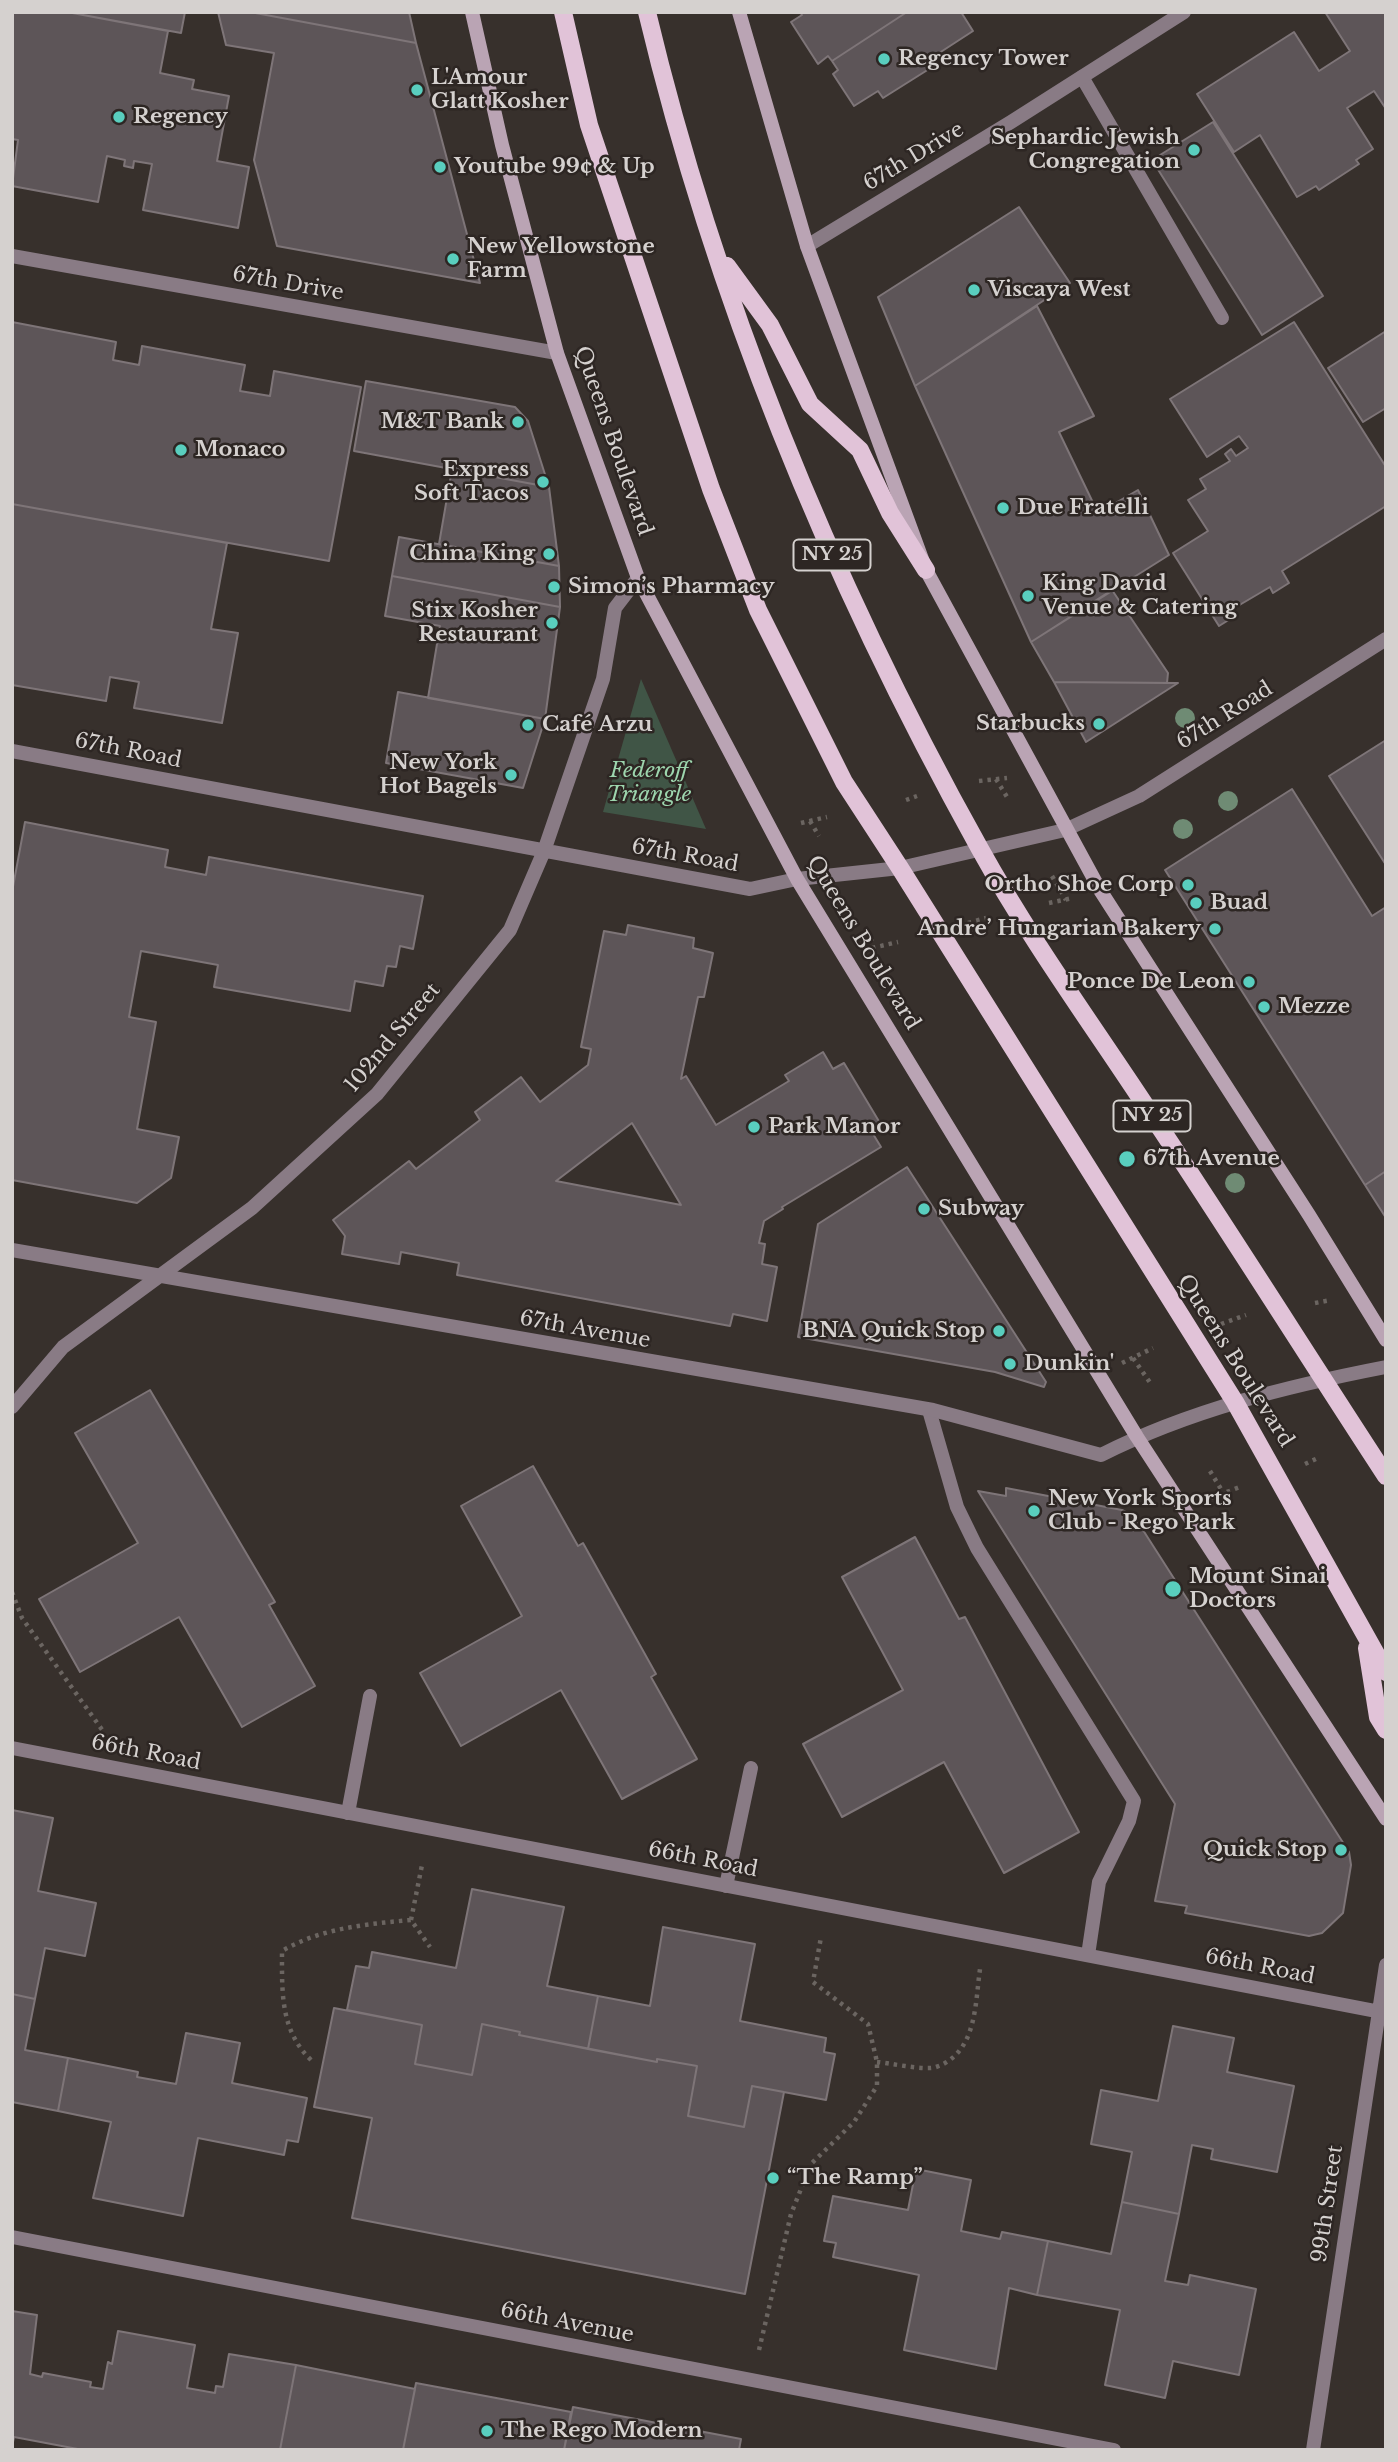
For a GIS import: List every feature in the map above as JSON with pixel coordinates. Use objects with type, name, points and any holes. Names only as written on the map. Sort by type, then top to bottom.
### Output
[{"type":"main road","name":"Queens Boulevard","points":[[563,12],[589,125],[711,489],[758,610],[844,782],[1235,1402],[1278,1474],[1366,1641],[1386,1672]]},
{"type":"main road","name":"NY 25","points":[[647,12],[668,98],[712,246],[799,476],[850,597],[981,850],[1386,1476]]},
{"type":"main road","points":[[712,246],[770,325],[810,404],[860,450],[890,513],[926,570]]},
{"type":"main road","points":[[1366,1641],[1378,1717],[1386,1730]]},
{"type":"street","name":"Queens Boulevard","points":[[472,12],[502,145],[558,353],[638,578],[797,879],[1137,1437],[1386,1819]]},
{"type":"street","points":[[739,12],[807,246],[926,570],[1065,830],[1386,1340]]},
{"type":"street","name":"67th Drive","points":[[807,246],[1184,12]]},
{"type":"street","points":[[1082,77],[1222,318]]},
{"type":"street","name":"67th Drive","points":[[12,256],[558,353]]},
{"type":"street","name":"102nd Street","points":[[12,1407],[62,1347],[252,1208],[377,1094],[510,930],[544,850],[603,679],[615,608],[638,578]]},
{"type":"street","name":"67th Road","points":[[12,751],[750,889],[797,879],[900,868],[1065,830],[1139,796],[1386,639]]},
{"type":"street","name":"67th Avenue","points":[[12,1250],[929,1409],[1101,1455],[1137,1437],[1235,1402],[1386,1367]]},
{"type":"street","points":[[929,1409],[957,1507],[977,1548],[1133,1801],[1129,1821],[1099,1882],[1088,1955]]},
{"type":"street","points":[[348,1813],[370,1696]]},
{"type":"street","name":"66th Road","points":[[12,1748],[1382,2012]]},
{"type":"street","points":[[726,1886],[751,1768]]},
{"type":"street","name":"99th Street","points":[[1312,2450],[1382,2012],[1386,1965]]},
{"type":"street","name":"66th Avenue","points":[[12,2237],[1114,2450]]},
{"type":"path","points":[[979,781],[1011,778]]},
{"type":"path","points":[[996,779],[1007,797]]},
{"type":"path","points":[[906,800],[916,796]]},
{"type":"path","points":[[801,823],[827,817]]},
{"type":"path","points":[[810,821],[819,836]]},
{"type":"path","points":[[1052,876],[1066,900]]},
{"type":"path","points":[[1049,903],[1077,897]]},
{"type":"path","points":[[866,930],[875,947]]},
{"type":"path","points":[[862,950],[898,942]]},
{"type":"path","points":[[1210,1328],[1247,1315]]},
{"type":"path","points":[[1120,1364],[1153,1348]]},
{"type":"path","points":[[1133,1358],[1152,1384]]},
{"type":"path","points":[[1297,1467],[1320,1457]]},
{"type":"path","points":[[1210,1471],[1224,1494]]},
{"type":"path","points":[[1211,1498],[1240,1487]]},
{"type":"path","points":[[12,1592],[22,1618],[103,1731]]},
{"type":"path","points":[[422,1865],[411,1920],[430,1947]]},
{"type":"path","points":[[311,2060],[298,2048],[285,2011],[282,1951],[299,1941],[328,1931],[411,1920]]},
{"type":"path","points":[[759,2350],[791,2214],[811,2164],[854,2122],[877,2086],[877,2062],[868,2025],[813,1982],[821,1937]]},
{"type":"path","points":[[877,2062],[935,2068],[956,2055],[970,2036],[980,1969]]},
{"type":"green space","name":"Federoff Triangle","points":[[641,679],[706,829],[603,812]]},
{"type":"building","name":"Regency","points":[[12,12],[67,12],[168,31],[160,73],[194,80],[192,89],[229,96],[217,161],[249,167],[238,228],[143,210],[152,164],[134,161],[133,168],[124,166],[125,160],[107,156],[98,202],[12,186],[18,140],[12,139]]},
{"type":"building","points":[[67,12],[185,12],[181,33]]},
{"type":"building","points":[[218,12],[250,12],[416,43],[480,283],[277,246],[254,160],[274,53],[226,45]]},
{"type":"building","points":[[250,12],[409,12],[416,43]]},
{"type":"building","points":[[800,12],[907,12],[832,61],[828,56],[818,64],[791,22],[802,15]]},
{"type":"building","name":"Regency Tower","points":[[907,12],[961,12],[973,31],[933,57],[937,64],[883,98],[878,91],[854,106],[833,74],[838,70],[832,61]]},
{"type":"building","points":[[1325,12],[1386,12],[1386,109],[1374,91],[1347,108],[1373,149],[1356,160],[1359,164],[1319,190],[1316,186],[1297,197],[1260,135],[1234,152],[1197,94],[1294,32],[1319,71],[1350,51]]},
{"type":"building","points":[[1213,122],[1323,296],[1262,335],[1152,160]]},
{"type":"building","name":"Viscaya West","points":[[1019,207],[1070,283],[915,386],[878,297]]},
{"type":"building","points":[[1037,306],[1094,416],[1059,432],[1098,513],[1138,490],[1169,555],[1031,642],[915,386]]},
{"type":"building","name":"Monaco","points":[[12,322],[116,342],[113,360],[139,365],[142,346],[245,365],[240,391],[270,396],[274,371],[361,387],[329,561],[12,504]]},
{"type":"building","points":[[1294,322],[1386,467],[1386,506],[1282,571],[1289,583],[1273,593],[1270,587],[1231,610],[1235,616],[1219,626],[1173,553],[1208,531],[1188,500],[1206,489],[1200,479],[1230,461],[1225,454],[1231,449],[1236,456],[1248,448],[1239,436],[1207,457],[1170,399]]},
{"type":"building","points":[[1386,331],[1386,408],[1363,422],[1328,368]]},
{"type":"building","points":[[366,381],[515,407],[528,421],[549,487],[354,451]]},
{"type":"building","points":[[452,469],[549,487],[559,566],[439,544]]},
{"type":"building","points":[[12,504],[227,543],[211,629],[238,633],[222,723],[134,708],[139,682],[110,677],[106,701],[12,685]]},
{"type":"building","points":[[399,537],[559,566],[560,607],[392,576]]},
{"type":"building","points":[[392,576],[560,607],[545,719],[428,698],[440,626],[385,616]]},
{"type":"building","points":[[1112,590],[1168,673],[1167,683],[1054,682],[1031,642]]},
{"type":"building","points":[[1054,682],[1177,683],[1178,683],[1086,742]]},
{"type":"building","points":[[398,692],[545,719],[523,788],[386,763]]},
{"type":"building","points":[[1386,740],[1386,865],[1329,776]]},
{"type":"building","points":[[1292,789],[1372,916],[1386,907],[1386,1171],[1365,1185],[1165,870]]},
{"type":"building","points":[[25,822],[168,850],[165,867],[206,875],[209,857],[423,896],[413,949],[400,946],[396,967],[387,966],[383,986],[355,981],[350,1011],[214,987],[218,965],[141,951],[129,1017],[156,1022],[137,1129],[179,1137],[171,1178],[137,1203],[12,1180],[12,892]]},
{"type":"building","name":"Park Manor","points":[[628,925],[694,938],[693,948],[713,953],[704,997],[698,997],[681,1079],[686,1076],[716,1125],[789,1081],[785,1075],[823,1052],[833,1069],[844,1063],[880,1123],[870,1129],[881,1147],[782,1207],[783,1209],[764,1221],[759,1243],[765,1244],[762,1264],[777,1267],[767,1321],[733,1314],[730,1326],[457,1275],[459,1263],[401,1252],[399,1264],[342,1254],[345,1236],[333,1220],[409,1161],[416,1169],[480,1120],[475,1112],[521,1077],[540,1102],[588,1065],[591,1049],[581,1047],[604,931],[626,935]],"holes":[[[632,1123],[681,1205],[556,1181]]]},
{"type":"building","points":[[907,1167],[1046,1382],[1044,1387],[995,1372],[798,1337],[818,1224]]},
{"type":"building","points":[[1386,1171],[1386,1218],[1365,1185]]},
{"type":"building","points":[[150,1390],[275,1602],[269,1605],[315,1686],[242,1727],[179,1617],[80,1672],[39,1599],[138,1543],[75,1433]]},
{"type":"building","points":[[533,1466],[578,1546],[583,1543],[656,1674],[651,1677],[697,1759],[622,1799],[561,1690],[461,1746],[420,1673],[522,1616],[461,1506]]},
{"type":"building","points":[[1006,1488],[1122,1510],[1134,1516],[1349,1852],[1351,1865],[1343,1913],[1322,1933],[1309,1936],[1185,1913],[1187,1906],[1155,1901],[1175,1804],[978,1491],[1006,1496]]},
{"type":"building","points":[[915,1537],[959,1619],[965,1617],[1079,1832],[1004,1873],[944,1762],[842,1817],[803,1744],[903,1690],[842,1577]]},
{"type":"building","points":[[12,1810],[53,1818],[38,1891],[96,1903],[85,1956],[45,1948],[35,1999],[12,1994]]},
{"type":"building","points":[[472,1889],[564,1907],[547,1986],[598,1996],[588,2049],[519,2035],[520,2032],[482,2024],[472,2075],[415,2064],[422,2025],[347,2010],[356,1966],[369,1968],[372,1952],[456,1968]]},
{"type":"building","points":[[663,1927],[755,1944],[740,2021],[826,2038],[824,2052],[835,2054],[826,2100],[752,2086],[744,2127],[688,2116],[697,2066],[657,2059],[657,2062],[588,2049],[598,1996],[650,2006]]},
{"type":"building","points":[[12,1994],[35,1999],[25,2050],[68,2058],[58,2111],[12,2102]]},
{"type":"building","points":[[334,2008],[422,2025],[415,2064],[472,2075],[482,2024],[520,2032],[519,2035],[657,2062],[657,2059],[697,2066],[688,2116],[744,2127],[752,2086],[784,2092],[745,2294],[352,2218],[372,2118],[314,2107]]},
{"type":"building","points":[[1173,2026],[1234,2038],[1227,2072],[1294,2086],[1277,2172],[1211,2159],[1213,2149],[1192,2145],[1179,2214],[1122,2202],[1132,2152],[1091,2144],[1101,2090],[1158,2101]]},
{"type":"building","points":[[186,2033],[240,2043],[232,2083],[307,2098],[298,2142],[287,2140],[284,2155],[198,2138],[183,2216],[93,2198],[111,2122],[58,2111],[68,2058],[138,2072],[137,2077],[176,2084]]},
{"type":"building","points":[[916,2169],[971,2180],[961,2231],[1000,2239],[1002,2232],[1048,2241],[1037,2295],[1009,2288],[996,2369],[904,2350],[919,2275],[833,2257],[836,2243],[824,2241],[833,2196],[908,2210]]},
{"type":"building","points":[[1122,2202],[1179,2214],[1165,2281],[1188,2285],[1190,2275],[1256,2289],[1239,2375],[1173,2361],[1165,2398],[1105,2385],[1120,2310],[1037,2295],[1048,2241],[1111,2254]]},
{"type":"building","points":[[12,2311],[37,2315],[30,2374],[42,2377],[43,2373],[91,2382],[90,2387],[103,2389],[108,2362],[112,2364],[118,2331],[195,2345],[187,2388],[215,2393],[216,2386],[223,2387],[229,2354],[296,2365],[280,2450],[83,2450],[14,2437],[12,2447]]},
{"type":"building","points":[[296,2365],[415,2389],[403,2450],[280,2450]]},
{"type":"building","name":"The Rego Modern","points":[[416,2383],[571,2412],[564,2450],[403,2450]]},
{"type":"building","points":[[573,2407],[741,2439],[739,2450],[564,2450]]},
{"type":"place","name":"Regency Tower","points":[[884,59]]},
{"type":"place","name":"L'Amour Glatt Kosher","points":[[417,90]]},
{"type":"place","name":"Regency","points":[[119,117]]},
{"type":"place","name":"Sephardic Jewish Congregation","points":[[1194,150]]},
{"type":"place","name":"Youtube 99¢ & Up","points":[[440,167]]},
{"type":"place","name":"New Yellowstone Farm","points":[[453,259]]},
{"type":"place","name":"Viscaya West","points":[[974,290]]},
{"type":"place","name":"M&T Bank","points":[[518,422]]},
{"type":"place","name":"Monaco","points":[[181,450]]},
{"type":"place","name":"Express Soft Tacos","points":[[543,482]]},
{"type":"place","name":"Due Fratelli","points":[[1003,508]]},
{"type":"place","name":"China King","points":[[549,554]]},
{"type":"place","name":"Simon’s Pharmacy","points":[[554,587]]},
{"type":"place","name":"King David Venue & Catering","points":[[1028,596]]},
{"type":"place","name":"Stix Kosher Restaurant","points":[[552,623]]},
{"type":"place","name":"Starbucks","points":[[1099,724]]},
{"type":"place","name":"Café Arzu","points":[[528,725]]},
{"type":"place","name":"New York Hot Bagels","points":[[511,775]]},
{"type":"place","name":"Ortho Shoe Corp","points":[[1188,885]]},
{"type":"place","name":"Buad","points":[[1196,903]]},
{"type":"place","name":"Andre’ Hungarian Bakery","points":[[1215,929]]},
{"type":"place","name":"Ponce De Leon","points":[[1249,982]]},
{"type":"place","name":"Mezze","points":[[1264,1007]]},
{"type":"place","name":"Park Manor","points":[[754,1127]]},
{"type":"place","name":"67th Avenue","points":[[1127,1159]]},
{"type":"place","name":"Subway","points":[[924,1209]]},
{"type":"place","name":"BNA Quick Stop","points":[[999,1331]]},
{"type":"place","name":"Dunkin'","points":[[1010,1364]]},
{"type":"place","name":"New York Sports Club - Rego Park","points":[[1034,1511]]},
{"type":"place","name":"Mount Sinai Doctors","points":[[1173,1589]]},
{"type":"place","name":"Quick Stop","points":[[1341,1850]]},
{"type":"place","name":"“The Ramp”","points":[[773,2178]]},
{"type":"place","name":"The Rego Modern","points":[[487,2431]]}]
